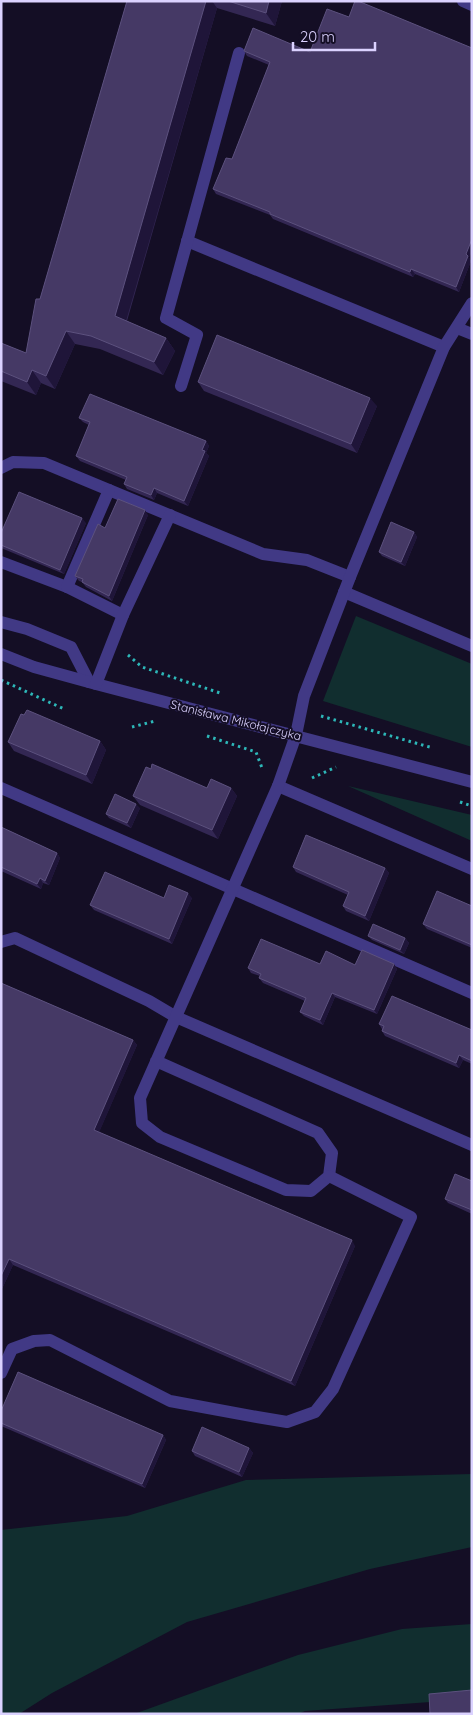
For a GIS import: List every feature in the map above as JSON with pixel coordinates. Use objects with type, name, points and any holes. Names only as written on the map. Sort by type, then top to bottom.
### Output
[{"type":"street","points":[[463,1],[472,5]]},
{"type":"street","points":[[181,386],[198,335],[166,318],[239,53]]},
{"type":"street","points":[[187,241],[444,347]]},
{"type":"street","points":[[156,1061],[318,1133],[332,1153],[329,1176],[311,1191],[286,1190],[160,1137],[142,1123],[140,1098],[156,1061],[176,1017],[232,889],[278,786],[296,736],[304,696],[350,577],[366,542],[444,347],[472,303]]},
{"type":"street","points":[[457,328],[472,334]]},
{"type":"street","points":[[1,468],[13,462],[44,463],[262,554],[307,560],[350,577]]},
{"type":"street","points":[[68,587],[109,490]]},
{"type":"street","points":[[93,683],[170,515]]},
{"type":"street","points":[[1,562],[68,587],[123,615]]},
{"type":"street","points":[[344,592],[472,646]]},
{"type":"street","points":[[1,622],[27,629],[71,647],[93,683]]},
{"type":"street","name":"Stanisława Mikołajczyka","points":[[1,654],[34,667],[472,782]]},
{"type":"street","points":[[278,786],[472,869]]},
{"type":"street","points":[[1,788],[472,993]]},
{"type":"street","points":[[1,942],[14,938],[148,1000],[176,1017],[472,1146]]},
{"type":"street","points":[[1,1373],[12,1349],[34,1340],[50,1340],[170,1401],[287,1422],[315,1412],[333,1389],[411,1217],[329,1176]]},
{"type":"path","points":[[110,647],[132,656],[142,666],[225,694]]},
{"type":"path","points":[[1,680],[64,709]]},
{"type":"path","points":[[302,710],[434,749]]},
{"type":"green space","points":[[356,616],[472,664],[472,747],[323,701]]},
{"type":"green space","points":[[348,786],[472,815],[472,841]]},
{"type":"green space","points":[[472,1474],[472,1547],[370,1569],[187,1622],[52,1693],[19,1714],[1,1714],[1,1530],[127,1516],[246,1480]]},
{"type":"green space","points":[[472,1624],[472,1699],[305,1711],[298,1714],[134,1714],[298,1655],[402,1629]]},
{"type":"building","points":[[127,1],[206,1],[115,316],[166,338],[154,362],[91,336],[66,331],[46,376],[32,370],[27,382],[1,371],[1,343],[26,353],[36,299],[40,299]]},
{"type":"building","points":[[228,1],[269,1],[266,13]]},
{"type":"building","points":[[355,1],[472,48],[472,239],[466,254],[468,256],[456,287],[411,269],[410,272],[213,189],[226,158],[232,159],[270,62],[244,51],[253,28],[310,52],[327,9],[349,17]]},
{"type":"building","points":[[217,335],[370,398],[351,444],[198,382]]},
{"type":"building","points":[[90,394],[206,441],[202,450],[205,451],[184,501],[154,488],[151,495],[124,484],[127,477],[76,456],[90,422],[79,418]]},
{"type":"building","points":[[19,492],[82,518],[60,570],[1,545],[1,533]]},
{"type":"building","points":[[118,499],[145,510],[109,596],[82,582],[83,579],[75,576],[98,524],[105,528]]},
{"type":"building","points":[[391,522],[414,532],[401,562],[379,552]]},
{"type":"building","points":[[27,710],[100,741],[86,775],[8,742],[21,714],[24,715]]},
{"type":"building","points":[[152,764],[207,788],[211,779],[231,788],[212,830],[133,796],[146,767],[151,769]]},
{"type":"building","points":[[115,794],[136,804],[127,823],[106,814]]},
{"type":"building","points":[[1,827],[57,853],[45,881],[40,878],[37,884],[1,867]]},
{"type":"building","points":[[306,835],[385,868],[365,916],[343,906],[349,892],[293,867]]},
{"type":"building","points":[[105,872],[164,898],[169,885],[188,893],[169,939],[90,905]]},
{"type":"building","points":[[437,891],[472,906],[472,945],[423,924]]},
{"type":"building","points":[[373,924],[405,938],[400,950],[368,936]]},
{"type":"building","points":[[261,939],[320,964],[326,951],[355,965],[362,950],[394,964],[374,1010],[332,993],[320,1020],[300,1012],[306,998],[259,978],[261,974],[248,968]]},
{"type":"building","points":[[1,983],[133,1040],[94,1130],[352,1240],[291,1381],[9,1259],[1,1276]]},
{"type":"building","points":[[392,996],[472,1030],[472,1061],[459,1055],[456,1063],[382,1031],[384,1026],[379,1024]]},
{"type":"building","points":[[455,1174],[472,1181],[472,1210],[445,1199]]},
{"type":"building","points":[[18,1372],[163,1435],[142,1484],[1,1423],[1,1411]]},
{"type":"building","points":[[202,1427],[249,1448],[239,1472],[192,1451]]},
{"type":"building","points":[[472,1690],[472,1714],[430,1714],[429,1694]]}]
